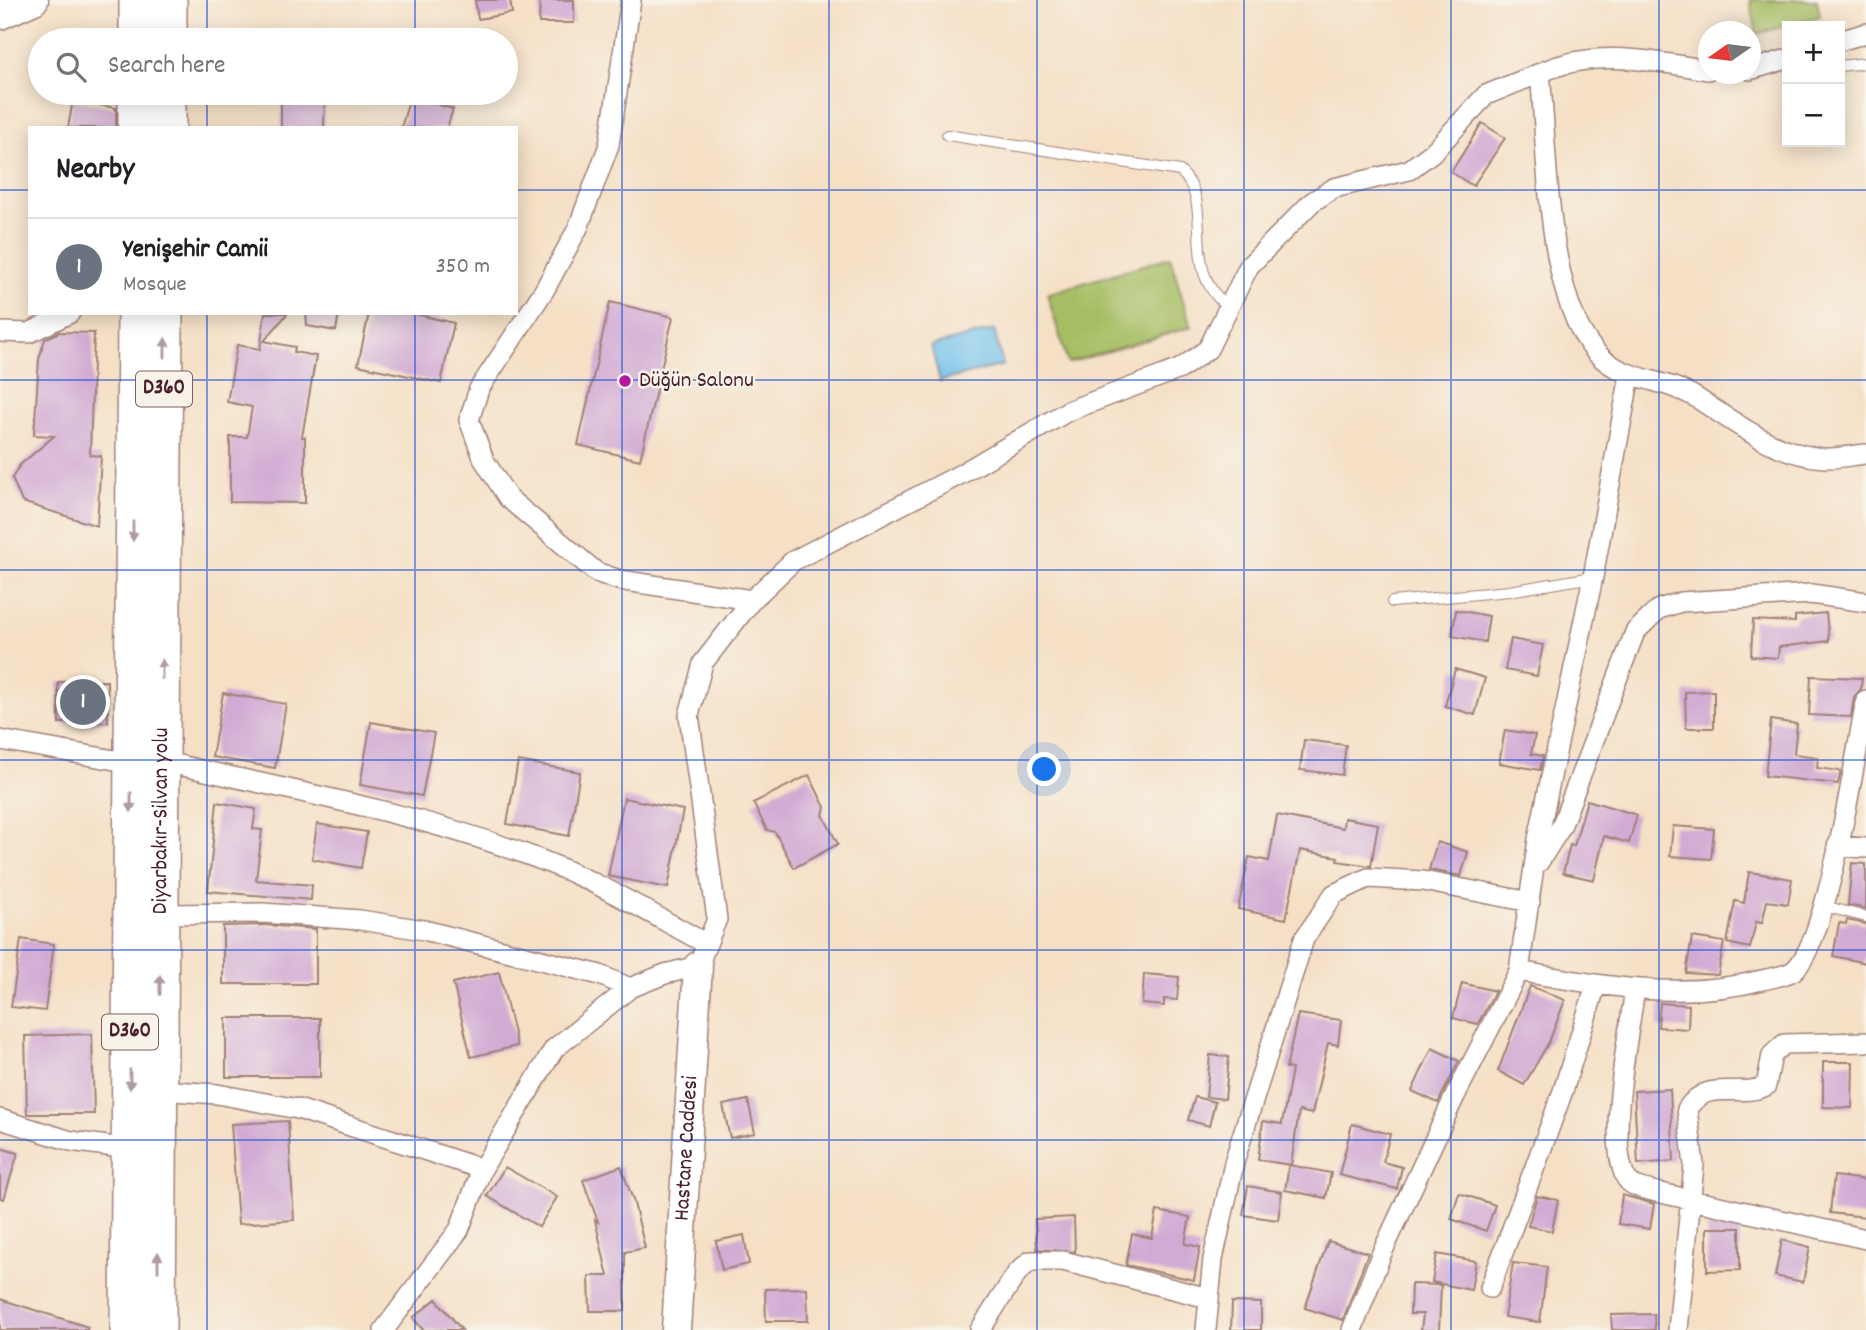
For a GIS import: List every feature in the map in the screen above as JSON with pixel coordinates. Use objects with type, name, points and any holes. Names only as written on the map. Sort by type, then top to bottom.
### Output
[{"type":"highway","points":[[136,28],[137,0]]},
{"type":"highway","points":[[169,0],[169,28]]},
{"type":"highway","points":[[136,105],[136,126]]},
{"type":"highway","points":[[168,105],[168,126]]},
{"type":"highway","name":"Diyarbakır-Silvan yolu","points":[[128,1330],[129,1149],[146,749],[148,464],[135,315]]},
{"type":"highway","name":"Diyarbakır-Silvan yolu","points":[[148,464],[165,315]]},
{"type":"highway","name":"Diyarbakır-Silvan yolu","points":[[146,749],[160,914],[158,1330]]},
{"type":"street","points":[[0,15],[34,0]]},
{"type":"street","points":[[631,0],[608,145],[578,228],[545,289],[479,389],[469,420],[484,460],[508,498],[596,572],[618,580],[752,600]]},
{"type":"street","points":[[1845,39],[1866,33]]},
{"type":"street","points":[[384,1330],[459,1230],[482,1169],[554,1049],[630,988],[702,955],[717,919],[689,715],[703,663],[752,600],[793,561],[961,474],[1068,411],[1180,369],[1208,349],[1249,267],[1312,202],[1334,188],[1409,170],[1433,152],[1486,95],[1570,61],[1600,57],[1698,70]]},
{"type":"street","points":[[1761,67],[1782,61]]},
{"type":"street","points":[[1540,73],[1554,234],[1563,281],[1579,328],[1589,344],[1602,358],[1630,374],[1669,384],[1688,393],[1782,449],[1826,458],[1866,454]]},
{"type":"street","points":[[0,332],[29,333],[66,315]]},
{"type":"street","points":[[1352,1330],[1381,1255],[1453,1100],[1519,971],[1534,870],[1593,577],[1630,374]]},
{"type":"street","points":[[1534,870],[1561,827],[1635,632],[1659,609],[1681,602],[1811,594],[1866,603]]},
{"type":"street","points":[[1519,971],[1596,985],[1680,991],[1732,988],[1791,972],[1804,958],[1824,906],[1866,700]]},
{"type":"street","points":[[0,740],[146,749],[495,843],[579,876],[702,955]]},
{"type":"street","points":[[1837,846],[1866,848]]},
{"type":"street","points":[[1206,1330],[1208,1298],[1239,1146],[1304,939],[1334,894],[1368,878],[1423,881],[1530,902]]},
{"type":"street","points":[[160,914],[312,915],[424,930],[600,975],[630,988]]},
{"type":"street","name":"Hastane Caddesi","points":[[676,1330],[702,955]]},
{"type":"street","points":[[1490,1288],[1563,1091],[1596,985]]},
{"type":"street","points":[[1635,989],[1618,1101],[1621,1163],[1625,1178],[1633,1186],[1866,1239]]},
{"type":"street","points":[[1678,1330],[1694,1165],[1687,1109],[1696,1096],[1714,1090],[1752,1092],[1766,1086],[1772,1055],[1784,1044],[1866,1042]]},
{"type":"street","points":[[159,1090],[217,1094],[298,1109],[482,1169]]},
{"type":"street","points":[[0,1119],[71,1141],[129,1149]]},
{"type":"street","points":[[980,1330],[1017,1272],[1030,1261],[1063,1261],[1208,1298]]},
{"type":"lane","points":[[1845,65],[1866,63]]},
{"type":"lane","points":[[947,135],[1180,171],[1193,188],[1204,278],[1215,295],[1229,307]]},
{"type":"lane","points":[[1392,602],[1508,591],[1593,577]]},
{"type":"lane","points":[[1824,906],[1866,917]]},
{"type":"green space","points":[[1750,0],[1817,0],[1820,16],[1802,21],[1782,21],[1782,27],[1761,33],[1761,21],[1754,21]]},
{"type":"green space","points":[[1170,257],[1191,327],[1068,363],[1047,294]]},
{"type":"water","points":[[994,330],[1003,365],[940,381],[931,346]]},
{"type":"building","points":[[475,0],[510,0],[512,13],[478,19]]},
{"type":"building","points":[[540,0],[574,0],[574,23],[539,23]]},
{"type":"building","points":[[72,105],[116,108],[116,126],[68,126]]},
{"type":"building","points":[[281,105],[325,105],[324,126],[281,126]]},
{"type":"building","points":[[408,105],[440,105],[453,109],[448,126],[402,126]]},
{"type":"building","points":[[1482,123],[1505,138],[1473,186],[1451,172]]},
{"type":"building","name":"Düğün Salonu","points":[[610,302],[673,317],[640,460],[578,445]]},
{"type":"building","points":[[265,315],[286,315],[264,341],[295,347],[294,352],[316,356],[302,437],[305,437],[305,503],[230,502],[230,437],[247,437],[252,407],[227,402],[237,345],[260,349]]},
{"type":"building","points":[[306,315],[339,315],[336,331],[307,326]]},
{"type":"building","points":[[369,315],[420,315],[454,323],[441,383],[358,365]]},
{"type":"building","points":[[59,332],[94,333],[90,455],[101,456],[97,526],[22,502],[12,478],[20,465],[54,436],[34,435],[39,359],[45,339]]},
{"type":"building","points":[[1456,610],[1489,616],[1485,642],[1452,636]]},
{"type":"building","points":[[1826,613],[1829,641],[1779,647],[1778,658],[1751,656],[1753,620],[1795,622],[1795,616]]},
{"type":"building","points":[[1511,639],[1543,645],[1537,676],[1505,670]]},
{"type":"building","points":[[1455,669],[1485,678],[1475,715],[1445,706]]},
{"type":"building","points":[[1811,676],[1862,678],[1861,689],[1854,697],[1851,717],[1809,715]]},
{"type":"building","points":[[107,681],[108,722],[59,723],[58,682]]},
{"type":"building","points":[[1714,691],[1714,728],[1686,728],[1685,692]]},
{"type":"building","points":[[223,693],[286,704],[275,768],[212,757]]},
{"type":"building","points":[[1771,720],[1797,724],[1794,754],[1818,757],[1817,768],[1841,771],[1838,784],[1765,776]]},
{"type":"building","points":[[371,722],[434,733],[422,796],[360,785]]},
{"type":"building","points":[[1505,730],[1535,735],[1531,754],[1543,756],[1540,770],[1499,763]]},
{"type":"building","points":[[1304,740],[1346,745],[1342,775],[1300,770]]},
{"type":"building","points":[[518,761],[580,772],[569,836],[507,824]]},
{"type":"building","points":[[809,775],[825,807],[823,815],[838,844],[794,868],[775,832],[767,830],[753,803]]},
{"type":"building","points":[[624,798],[683,810],[668,888],[608,876]]},
{"type":"building","points":[[1587,800],[1637,815],[1629,843],[1604,836],[1594,880],[1563,873]]},
{"type":"building","points":[[217,802],[256,809],[253,829],[262,830],[256,880],[312,885],[311,900],[208,891]]},
{"type":"building","points":[[1277,815],[1343,828],[1344,818],[1378,824],[1371,866],[1337,861],[1338,857],[1300,850],[1286,919],[1238,909],[1249,857],[1269,861]]},
{"type":"building","points":[[317,824],[367,832],[361,868],[312,859]]},
{"type":"building","points":[[1673,826],[1714,829],[1711,859],[1670,856]]},
{"type":"building","points":[[1437,842],[1468,852],[1461,876],[1429,870]]},
{"type":"building","points":[[1852,863],[1866,864],[1866,909],[1848,905]]},
{"type":"building","points":[[1749,872],[1792,879],[1788,904],[1767,901],[1762,923],[1756,922],[1750,948],[1727,943],[1735,901],[1744,903]]},
{"type":"building","points":[[1847,920],[1866,924],[1866,963],[1833,956],[1839,923],[1846,924]]},
{"type":"building","points":[[263,925],[316,929],[316,984],[223,984],[223,926]]},
{"type":"building","points":[[1692,937],[1724,942],[1718,975],[1686,973]]},
{"type":"building","points":[[21,939],[54,944],[45,1011],[11,1007]]},
{"type":"building","points":[[499,972],[517,1046],[471,1057],[453,983]]},
{"type":"building","points":[[1144,974],[1179,977],[1177,1000],[1164,999],[1164,1006],[1142,1004]]},
{"type":"building","points":[[1462,983],[1495,991],[1478,1024],[1453,1018]]},
{"type":"building","points":[[1530,986],[1565,1000],[1549,1042],[1524,1085],[1498,1071]]},
{"type":"building","points":[[1660,1003],[1689,1005],[1688,1029],[1658,1027]]},
{"type":"building","points":[[1298,1014],[1341,1020],[1338,1045],[1328,1043],[1312,1114],[1299,1111],[1291,1165],[1258,1160],[1263,1121],[1282,1124],[1292,1069],[1286,1068]]},
{"type":"building","points":[[226,1018],[320,1018],[320,1077],[226,1077]]},
{"type":"building","points":[[92,1034],[94,1114],[27,1114],[25,1036]]},
{"type":"building","points":[[1432,1048],[1459,1061],[1438,1103],[1412,1091]]},
{"type":"building","points":[[1210,1055],[1229,1057],[1225,1099],[1206,1097]]},
{"type":"building","points":[[1823,1062],[1853,1062],[1852,1108],[1823,1107]]},
{"type":"building","points":[[1670,1089],[1674,1161],[1638,1164],[1634,1091]]},
{"type":"building","points":[[1195,1097],[1215,1102],[1209,1126],[1188,1120]]},
{"type":"building","points":[[748,1100],[755,1133],[730,1138],[723,1105]]},
{"type":"building","points":[[288,1121],[294,1220],[238,1224],[231,1124]]},
{"type":"building","points":[[1352,1124],[1390,1134],[1383,1162],[1402,1167],[1397,1189],[1339,1175]]},
{"type":"building","points":[[0,1148],[18,1153],[4,1199],[0,1198]]},
{"type":"building","points":[[1289,1165],[1331,1173],[1326,1198],[1285,1190]]},
{"type":"building","points":[[621,1166],[645,1248],[625,1252],[625,1311],[590,1311],[589,1276],[608,1276],[595,1220],[598,1222],[583,1180]]},
{"type":"building","points":[[505,1167],[557,1197],[539,1227],[487,1196]]},
{"type":"building","points":[[1834,1176],[1866,1180],[1866,1217],[1830,1213]]},
{"type":"building","points":[[1248,1186],[1282,1192],[1278,1220],[1243,1215]]},
{"type":"building","points":[[1459,1193],[1495,1205],[1486,1231],[1451,1219]]},
{"type":"building","points":[[1622,1195],[1654,1204],[1650,1229],[1618,1224]]},
{"type":"building","points":[[1537,1196],[1558,1200],[1552,1231],[1528,1226]]},
{"type":"building","points":[[1157,1211],[1190,1217],[1185,1244],[1200,1247],[1194,1280],[1126,1265],[1132,1234],[1152,1238]]},
{"type":"building","points":[[1074,1217],[1075,1252],[1037,1249],[1035,1219]]},
{"type":"building","points":[[1707,1228],[1740,1228],[1740,1270],[1707,1271]]},
{"type":"building","points":[[744,1235],[749,1264],[722,1270],[716,1241]]},
{"type":"building","points":[[1782,1240],[1810,1247],[1803,1282],[1775,1276]]},
{"type":"building","points":[[1328,1241],[1368,1253],[1343,1320],[1305,1308]]},
{"type":"building","points":[[1437,1254],[1476,1261],[1471,1290],[1432,1282]]},
{"type":"building","points":[[1513,1263],[1547,1267],[1540,1322],[1504,1317]]},
{"type":"building","points":[[1411,1284],[1441,1285],[1439,1330],[1421,1330],[1423,1314],[1410,1314]]},
{"type":"building","points":[[807,1288],[808,1321],[766,1321],[765,1289]]},
{"type":"building","points":[[0,1299],[88,1327],[87,1330],[0,1330]]},
{"type":"building","points":[[436,1299],[462,1330],[423,1330],[413,1318]]},
{"type":"building","points":[[1232,1302],[1261,1303],[1261,1330],[1231,1330]]},
{"type":"building","points":[[1654,1314],[1655,1330],[1612,1330],[1611,1315]]},
{"type":"place","name":"Düğün Salonu","points":[[625,381]]},
{"type":"place","name":"Yenişehir Camii","points":[[83,702]]}]
